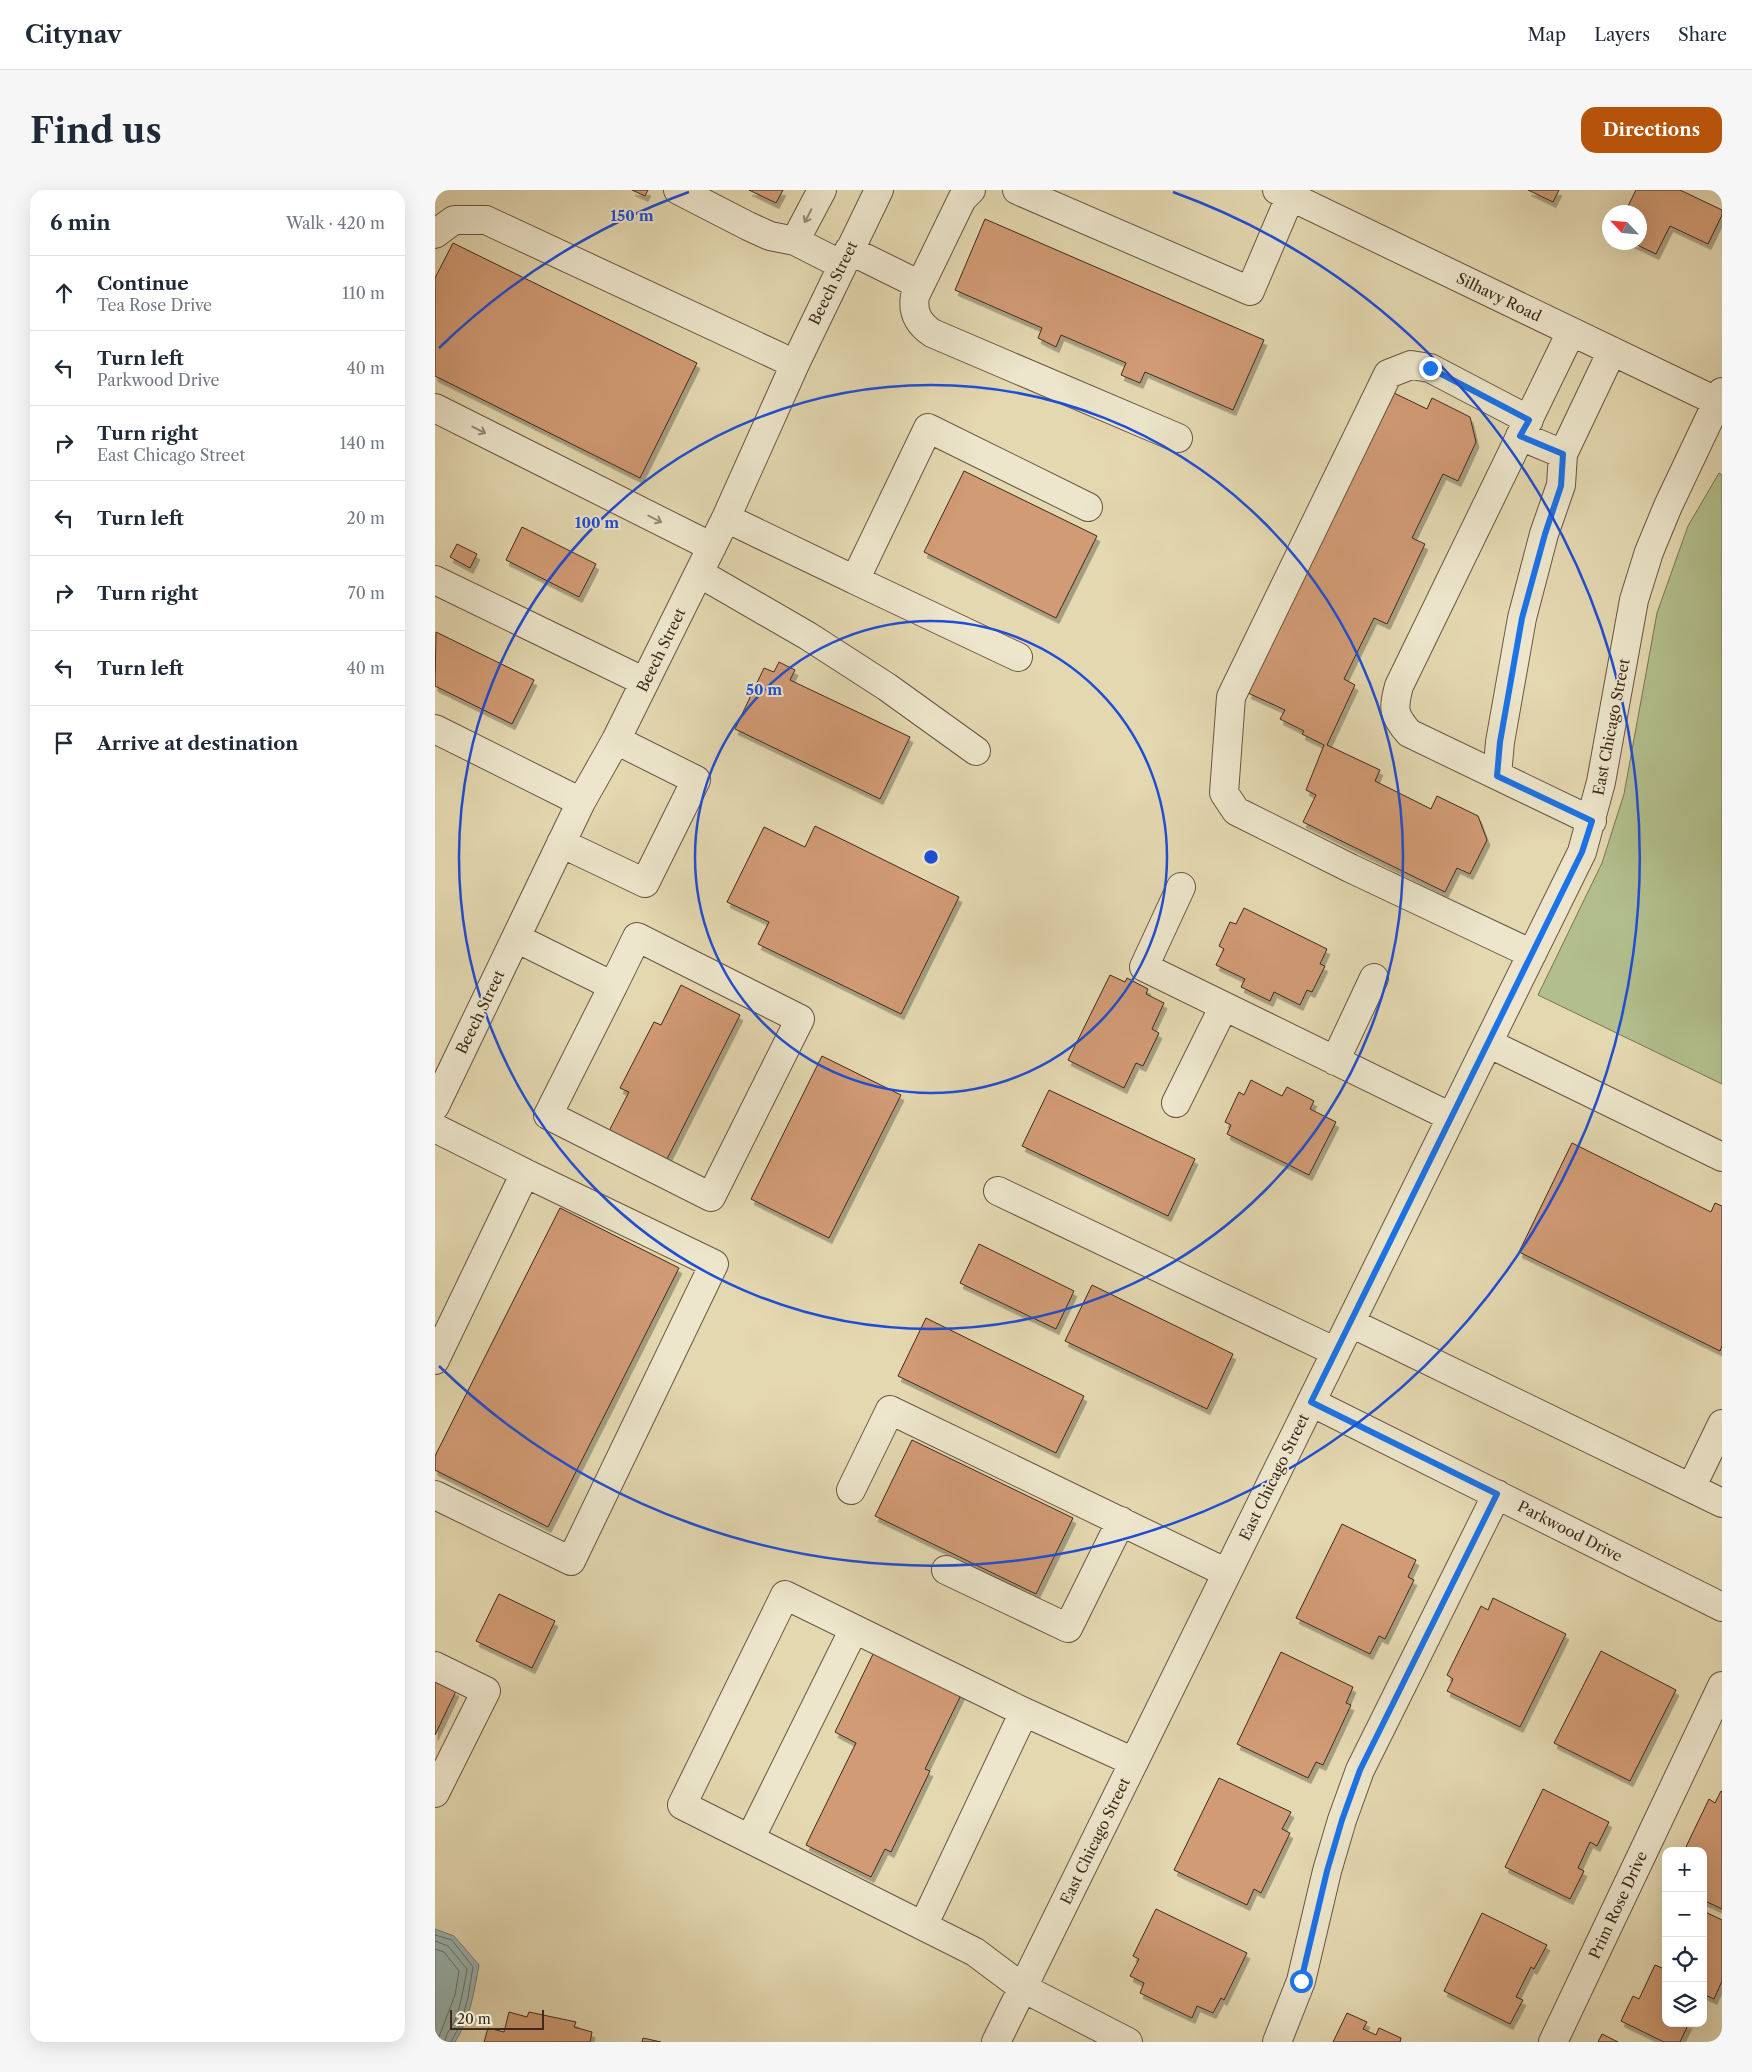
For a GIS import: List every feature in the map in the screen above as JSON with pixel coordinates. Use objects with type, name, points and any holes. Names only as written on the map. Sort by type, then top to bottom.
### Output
[{"type":"street","points":[[678,190],[770,236],[795,241],[920,285]]},
{"type":"street","points":[[795,241],[821,190]]},
{"type":"street","name":"Beech Street","points":[[435,1106],[581,802],[616,740],[712,547],[795,364],[879,190]]},
{"type":"street","points":[[971,190],[962,199],[920,285],[914,304],[918,320],[932,334],[1178,438]]},
{"type":"street","points":[[1017,190],[1250,291],[1283,193]]},
{"type":"street","name":"Silhavy Road","points":[[1283,193],[1612,352],[1720,400]]},
{"type":"street","points":[[435,234],[454,220],[486,220],[795,364]]},
{"type":"street","points":[[1571,332],[1399,686],[1393,706],[1398,721],[1409,733],[1592,821]]},
{"type":"street","points":[[1497,776],[1500,742],[1522,618],[1545,534],[1561,486],[1563,454],[1612,352]]},
{"type":"street","points":[[1532,954],[1350,868],[1236,811],[1225,793],[1231,696],[1388,374],[1411,365],[1430,368],[1563,454]]},
{"type":"street","name":"East Chicago Street","points":[[997,2042],[1582,852],[1592,821],[1634,600],[1649,552],[1668,506],[1720,400]]},
{"type":"street","points":[[435,408],[712,547]]},
{"type":"street","points":[[855,580],[928,428],[1088,507]]},
{"type":"street","points":[[726,518],[1019,657]]},
{"type":"street","points":[[699,572],[808,636],[887,687],[976,751]]},
{"type":"street","points":[[435,580],[645,682]]},
{"type":"street","points":[[435,729],[581,802]]},
{"type":"street","points":[[561,843],[645,884],[696,780],[616,740]]},
{"type":"street","points":[[1181,888],[1144,968],[1451,1117]]},
{"type":"street","points":[[515,938],[613,986]]},
{"type":"street","points":[[637,938],[800,1019],[711,1197],[548,1116],[613,986],[637,938]]},
{"type":"street","points":[[1335,1060],[1374,978]]},
{"type":"street","points":[[1176,1103],[1224,1006]]},
{"type":"street","points":[[1488,1043],[1722,1157]]},
{"type":"street","points":[[435,1128],[714,1264],[571,1561],[435,1495]]},
{"type":"street","points":[[435,1360],[525,1172]]},
{"type":"street","points":[[998,1191],[1336,1352]]},
{"type":"street","points":[[1351,1322],[1722,1503]]},
{"type":"street","name":"Parkwood Drive","points":[[1311,1402],[1722,1607]]},
{"type":"street","points":[[851,1490],[890,1410],[1227,1572]]},
{"type":"street","points":[[1691,1488],[1722,1424]]},
{"type":"street","points":[[1277,2042],[1301,1981],[1327,1871],[1342,1820],[1360,1770],[1497,1494]]},
{"type":"street","points":[[946,1570],[1068,1628],[1121,1521]]},
{"type":"street","points":[[1128,2042],[1023,1988],[975,1952],[682,1805],[785,1596],[1024,1712],[1134,1762]]},
{"type":"street","points":[[750,1839],[854,1629]]},
{"type":"street","points":[[435,1666],[486,1691],[435,1792]]},
{"type":"street","name":"Prim Rose Drive","points":[[1553,2042],[1722,1686]]},
{"type":"street","points":[[923,1926],[1024,1712]]},
{"type":"green space","points":[[1719,473],[1722,475],[1722,1084],[1538,995],[1602,863],[1624,794],[1657,613],[1688,526]]},
{"type":"water","points":[[435,1929],[454,1936],[479,1965],[468,2014],[455,2042],[435,2042]]},
{"type":"building","points":[[632,190],[648,190],[645,196]]},
{"type":"building","points":[[749,190],[783,190],[776,203]]},
{"type":"building","points":[[1528,190],[1559,190],[1553,202]]},
{"type":"building","points":[[1636,190],[1680,190],[1722,210],[1722,215],[1708,244],[1670,226],[1656,254],[1647,250],[1647,205],[1628,205]]},
{"type":"building","points":[[985,219],[1264,340],[1233,410],[1145,372],[1140,383],[1121,375],[1126,363],[1061,335],[1056,347],[1038,338],[1042,328],[955,290]]},
{"type":"building","points":[[453,243],[697,363],[640,478],[435,376],[435,278]]},
{"type":"building","points":[[1394,393],[1427,409],[1432,398],[1470,417],[1476,442],[1458,481],[1443,474],[1412,538],[1425,544],[1387,624],[1374,618],[1344,679],[1355,685],[1327,745],[1380,770],[1375,781],[1431,809],[1437,796],[1478,816],[1487,840],[1470,874],[1457,868],[1445,892],[1303,822],[1316,795],[1306,790],[1324,745],[1302,734],[1304,731],[1280,719],[1285,710],[1248,693]]},
{"type":"building","points":[[964,471],[1097,536],[1056,618],[924,552]]},
{"type":"building","points":[[522,527],[596,564],[579,597],[506,560]]},
{"type":"building","points":[[457,544],[477,554],[470,568],[450,557]]},
{"type":"building","points":[[436,632],[534,680],[512,724],[435,686]]},
{"type":"building","points":[[779,662],[795,670],[790,680],[910,737],[880,799],[735,729],[764,668],[774,672]]},
{"type":"building","points":[[815,826],[959,897],[901,1014],[758,944],[769,922],[727,902],[764,827],[805,847]]},
{"type":"building","points":[[1244,908],[1327,949],[1320,964],[1325,966],[1312,992],[1307,990],[1300,1005],[1274,992],[1270,1001],[1241,987],[1245,979],[1216,965],[1224,949],[1219,946],[1230,922],[1236,924]]},
{"type":"building","points":[[1110,975],[1125,982],[1127,978],[1148,989],[1146,994],[1164,1003],[1152,1029],[1159,1033],[1143,1066],[1136,1063],[1124,1088],[1068,1060]]},
{"type":"building","points":[[681,985],[740,1015],[665,1163],[608,1133],[629,1092],[620,1088],[654,1022],[661,1025]]},
{"type":"building","points":[[822,1056],[901,1095],[829,1238],[751,1199]]},
{"type":"building","points":[[1251,1080],[1282,1096],[1287,1087],[1314,1101],[1310,1109],[1336,1122],[1309,1175],[1227,1134],[1231,1125],[1225,1122],[1239,1092],[1244,1095]]},
{"type":"building","points":[[1049,1090],[1195,1159],[1168,1216],[1022,1146]]},
{"type":"building","points":[[1572,1143],[1711,1212],[1715,1203],[1722,1206],[1722,1346],[1720,1351],[1519,1252]]},
{"type":"building","points":[[560,1208],[679,1268],[548,1527],[435,1470],[435,1456]]},
{"type":"building","points":[[979,1244],[1074,1291],[1056,1329],[960,1283]]},
{"type":"building","points":[[1092,1285],[1233,1354],[1207,1409],[1065,1341]]},
{"type":"building","points":[[926,1318],[1084,1396],[1056,1453],[898,1376]]},
{"type":"building","points":[[912,1440],[1073,1518],[1036,1594],[875,1516]]},
{"type":"building","points":[[1342,1524],[1416,1560],[1408,1577],[1414,1580],[1385,1639],[1379,1636],[1370,1654],[1296,1618]]},
{"type":"building","points":[[499,1594],[555,1621],[532,1668],[476,1641]]},
{"type":"building","points":[[1493,1598],[1566,1634],[1520,1727],[1447,1691],[1453,1679],[1447,1675],[1481,1606],[1488,1610]]},
{"type":"building","points":[[875,1650],[962,1693],[925,1769],[930,1771],[891,1852],[885,1849],[871,1877],[806,1845],[856,1743],[835,1732]]},
{"type":"building","points":[[1601,1651],[1676,1690],[1630,1781],[1554,1743]]},
{"type":"building","points":[[1281,1652],[1353,1687],[1346,1703],[1351,1705],[1323,1765],[1316,1762],[1308,1778],[1237,1744]]},
{"type":"building","points":[[435,1681],[456,1691],[435,1735]]},
{"type":"building","points":[[1219,1778],[1291,1812],[1282,1829],[1290,1833],[1261,1893],[1254,1889],[1247,1905],[1174,1870]]},
{"type":"building","points":[[1543,1789],[1609,1822],[1597,1846],[1590,1842],[1578,1868],[1584,1871],[1570,1899],[1505,1867]]},
{"type":"building","points":[[1721,1791],[1722,1909],[1707,1902],[1707,1847],[1686,1847],[1709,1799],[1715,1803]]},
{"type":"building","points":[[1156,1909],[1247,1953],[1224,2000],[1221,1998],[1213,2013],[1197,2006],[1192,2018],[1140,1993],[1144,1983],[1130,1976],[1139,1959],[1133,1956]]},
{"type":"building","points":[[1482,1913],[1547,1945],[1534,1969],[1531,1967],[1516,1997],[1523,2000],[1510,2024],[1444,1991]]},
{"type":"building","points":[[1707,1913],[1722,1920],[1722,1981],[1714,1999],[1707,1996]]},
{"type":"building","points":[[1655,1965],[1662,1968],[1662,2027],[1687,2027],[1680,2042],[1664,2042],[1621,2021],[1633,1996],[1639,1999]]},
{"type":"building","points":[[509,2012],[527,2017],[529,2012],[576,2022],[574,2027],[592,2032],[590,2042],[484,2042],[488,2028],[504,2032]]},
{"type":"building","points":[[1347,2013],[1367,2022],[1363,2029],[1376,2035],[1379,2028],[1401,2038],[1400,2042],[1333,2042]]},
{"type":"building","points":[[1602,2034],[1618,2042],[1598,2042]]},
{"type":"building","points":[[643,2038],[661,2042],[642,2042]]},
{"type":"route","points":[[1301,1981],[1327,1871],[1342,1820],[1360,1770],[1497,1494],[1311,1402],[1582,852],[1592,821],[1497,776],[1500,742],[1522,618],[1545,534],[1561,486],[1563,454],[1520,436],[1529,420],[1430,368]]}]
